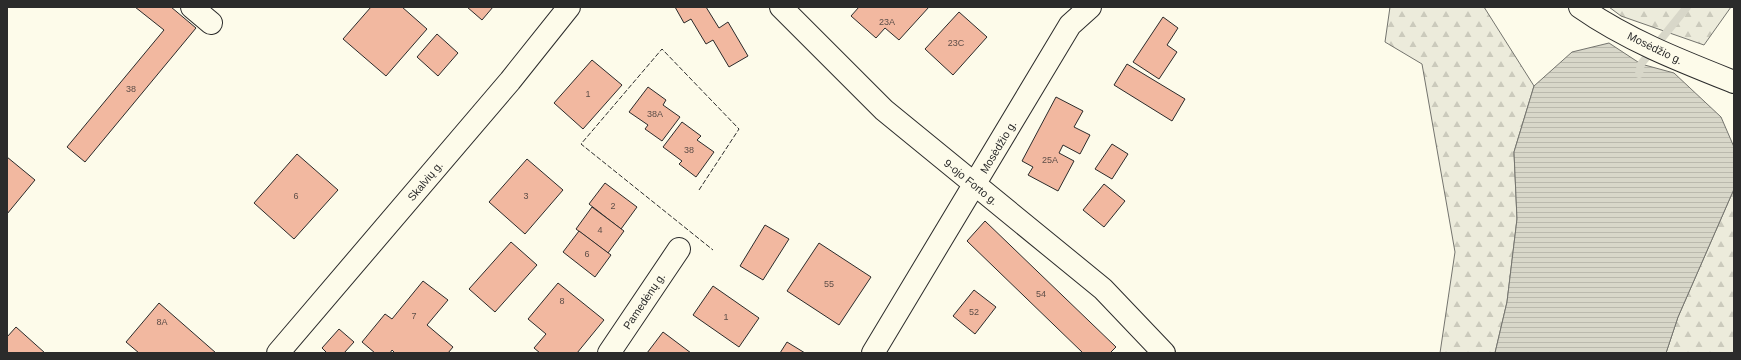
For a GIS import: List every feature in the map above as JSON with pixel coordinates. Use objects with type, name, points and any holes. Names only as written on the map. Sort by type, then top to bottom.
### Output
[{"type":"street","points":[[192,7],[211,23]]},
{"type":"street","name":"Skalvių g.","points":[[278,353],[570,7]]},
{"type":"street","name":"9-ojo Forto g.","points":[[781,7],[884,110],[1103,290],[1164,353]]},
{"type":"street","name":"Mosėdžio g.","points":[[873,353],[1070,25],[1090,7]]},
{"type":"street","name":"Mosėdžio g.","points":[[1580,7],[1594,17],[1644,44],[1734,82]]},
{"type":"street","name":"Pamedėnų g.","points":[[609,353],[679,248]]},
{"type":"green space","points":[[1390,7],[1484,7],[1534,86],[1514,152],[1517,219],[1507,302],[1495,353],[1440,353],[1455,252],[1422,64],[1385,42]]},
{"type":"green space","points":[[1609,7],[1731,7],[1704,45],[1621,16]]},
{"type":"green space","points":[[1734,189],[1734,353],[1666,353],[1678,317]]},
{"type":"shaded area","points":[[1609,43],[1641,64],[1674,73],[1721,117],[1734,147],[1734,189],[1678,317],[1666,353],[1495,353],[1507,302],[1517,219],[1514,152],[1534,86],[1572,52]]},
{"type":"building","points":[[135,7],[171,7],[196,28],[85,162],[67,147],[164,30]]},
{"type":"building","points":[[371,7],[402,7],[427,29],[386,76],[343,39]]},
{"type":"building","points":[[467,7],[493,7],[482,20]]},
{"type":"building","points":[[675,7],[706,7],[719,28],[728,22],[748,56],[729,67],[713,40],[706,44],[691,19],[684,23]]},
{"type":"building","points":[[859,7],[929,7],[899,40],[885,28],[876,38],[851,16]]},
{"type":"building","points":[[959,12],[987,37],[953,75],[925,49]]},
{"type":"building","points":[[1163,17],[1178,28],[1167,45],[1177,52],[1159,79],[1133,62]]},
{"type":"building","points":[[437,34],[458,53],[438,76],[417,57]]},
{"type":"building","points":[[592,60],[622,85],[583,129],[554,103]]},
{"type":"building","points":[[1127,64],[1185,99],[1172,121],[1114,85]]},
{"type":"building","points":[[648,87],[666,100],[663,105],[680,117],[662,141],[645,129],[648,125],[629,112]]},
{"type":"building","points":[[1056,97],[1083,111],[1074,127],[1090,135],[1080,154],[1063,145],[1059,153],[1074,161],[1058,191],[1028,175],[1033,167],[1022,161]]},
{"type":"building","points":[[682,122],[701,136],[697,140],[714,152],[696,177],[679,164],[682,161],[663,147]]},
{"type":"building","points":[[1112,144],[1128,154],[1112,179],[1095,169]]},
{"type":"building","points":[[297,154],[338,190],[294,239],[254,203]]},
{"type":"building","points":[[7,157],[35,180],[7,214]]},
{"type":"building","points":[[527,159],[563,190],[525,234],[489,202]]},
{"type":"building","points":[[605,183],[637,207],[621,229],[589,204]]},
{"type":"building","points":[[1104,184],[1125,201],[1104,227],[1083,210]]},
{"type":"building","points":[[592,207],[624,231],[608,253],[576,229]]},
{"type":"building","points":[[985,221],[1116,347],[1110,353],[1083,353],[967,241]]},
{"type":"building","points":[[765,225],[789,239],[763,280],[740,266]]},
{"type":"building","points":[[579,231],[611,255],[595,277],[563,252]]},
{"type":"building","points":[[511,242],[537,265],[495,312],[469,289]]},
{"type":"building","points":[[819,243],[871,277],[839,325],[787,291]]},
{"type":"building","points":[[423,281],[448,300],[427,325],[453,347],[448,353],[395,353],[392,350],[390,353],[375,353],[362,342],[385,314],[392,319]]},
{"type":"building","points":[[558,283],[604,320],[577,353],[540,353],[534,348],[546,334],[528,319]]},
{"type":"building","points":[[713,286],[759,318],[739,347],[693,315]]},
{"type":"building","points":[[974,290],[996,307],[975,334],[953,316]]},
{"type":"building","points":[[159,303],[216,353],[139,353],[126,342]]},
{"type":"building","points":[[16,327],[45,353],[7,353],[7,337]]},
{"type":"building","points":[[339,329],[354,342],[344,353],[327,353],[322,348]]},
{"type":"building","points":[[663,332],[691,353],[647,353]]},
{"type":"building","points":[[787,342],[805,353],[780,353]]},
{"type":"waterway","points":[[1639,74],[1641,64],[1687,7]]},
{"type":"fence","points":[[699,190],[739,129],[662,49],[581,144],[713,250]]}]
